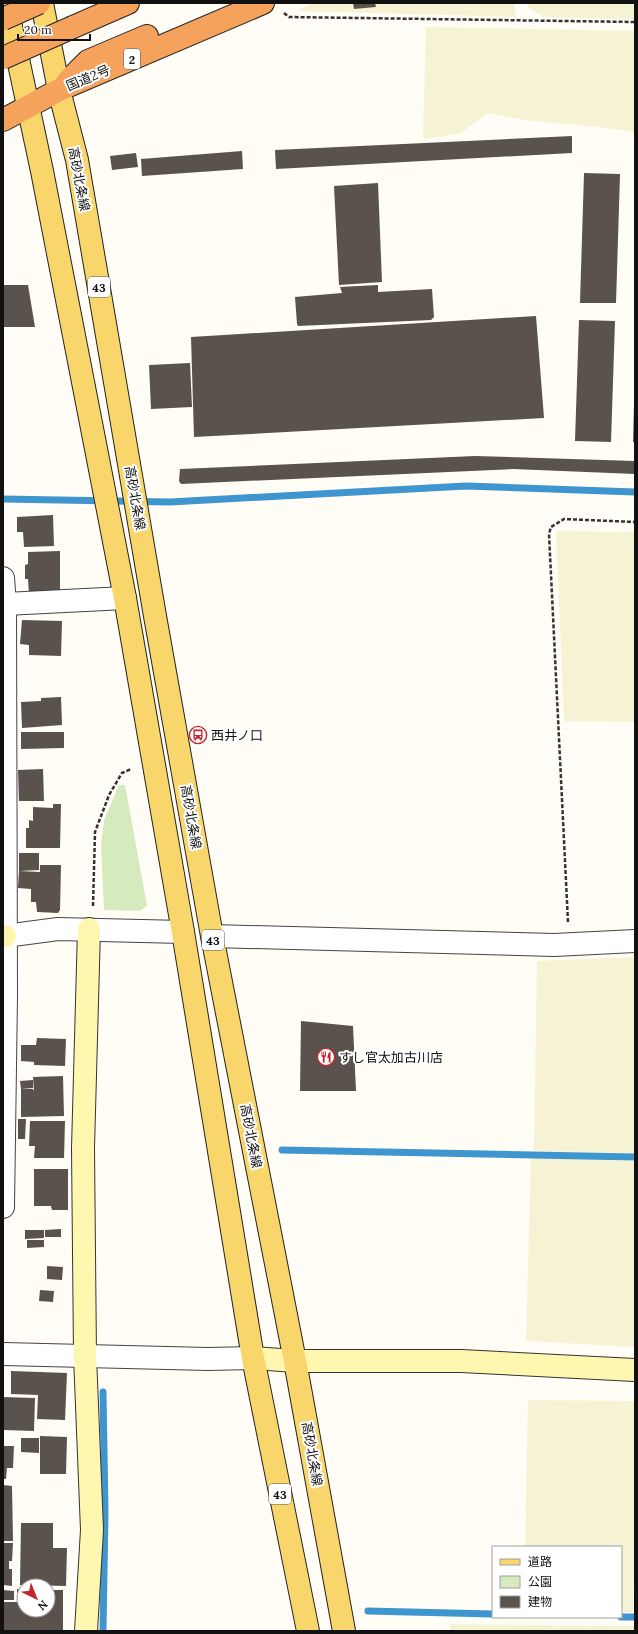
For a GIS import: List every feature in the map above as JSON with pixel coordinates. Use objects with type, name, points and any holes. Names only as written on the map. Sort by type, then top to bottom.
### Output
[{"type":"highway","points":[[3,19],[39,3]]},
{"type":"highway","points":[[3,58],[128,3]]},
{"type":"highway","points":[[59,90],[88,61],[225,3]]},
{"type":"highway","name":"国道2号","points":[[3,120],[59,90],[263,3]]},
{"type":"highway","points":[[3,110],[29,106]]},
{"type":"main road","name":"43","points":[[6,3],[29,106],[125,598],[183,932],[253,1358],[308,1631]]},
{"type":"main road","name":"高砂北条線","points":[[42,3],[59,90],[77,160],[212,936],[295,1361],[344,1631]]},
{"type":"street","points":[[3,578],[5,604],[4,936],[6,995],[3,1208]]},
{"type":"street","points":[[5,604],[125,598]]},
{"type":"street","points":[[4,936],[58,929],[91,919],[183,932]]},
{"type":"street","points":[[86,1631],[92,1530],[85,1356],[84,1148],[91,919]]},
{"type":"street","points":[[212,936],[569,944],[635,941]]},
{"type":"street","points":[[3,1354],[208,1359],[253,1358],[295,1361],[460,1361],[635,1370]]},
{"type":"path","points":[[282,12],[289,17],[635,22]]},
{"type":"path","points":[[569,944],[549,534],[551,527],[564,519],[635,522]]},
{"type":"path","points":[[130,761],[132,776]]},
{"type":"path","points":[[91,919],[95,832],[109,795],[122,773],[131,769]]},
{"type":"shaded area","points":[[313,3],[514,3],[516,17],[296,11]]},
{"type":"shaded area","points":[[528,3],[635,3],[635,19],[543,17],[529,8]]},
{"type":"shaded area","points":[[426,27],[635,31],[635,132],[525,120],[488,113],[459,134],[423,139]]},
{"type":"shaded area","points":[[556,531],[635,532],[635,722],[564,721]]},
{"type":"shaded area","points":[[635,957],[635,1153],[534,1151],[537,961]]},
{"type":"shaded area","points":[[531,1158],[635,1161],[635,1347],[526,1341]]},
{"type":"shaded area","points":[[528,1400],[635,1401],[633,1612],[622,1612],[622,1546],[525,1546]]},
{"type":"shaded area","points":[[450,1624],[635,1626],[635,1631],[450,1631]]},
{"type":"green space","points":[[119,785],[125,785],[147,906],[140,911],[104,910],[101,846],[104,820]]},
{"type":"building","points":[[353,3],[375,3],[376,7],[354,9]]},
{"type":"building","points":[[572,136],[572,153],[276,169],[275,150]]},
{"type":"building","points":[[242,151],[243,169],[142,176],[141,159]]},
{"type":"building","points":[[136,153],[138,167],[112,170],[110,156]]},
{"type":"building","points":[[584,173],[620,174],[616,303],[580,303]]},
{"type":"building","points":[[378,183],[382,282],[339,285],[334,186]]},
{"type":"building","points":[[3,285],[28,285],[35,327],[3,327]]},
{"type":"building","points":[[378,285],[378,292],[432,289],[434,317],[431,320],[298,326],[297,324],[295,297],[342,293],[340,287]]},
{"type":"building","points":[[536,316],[544,418],[194,437],[191,337]]},
{"type":"building","points":[[579,320],[615,321],[611,442],[575,441]]},
{"type":"building","points":[[190,363],[192,407],[151,409],[149,365]]},
{"type":"building","points":[[634,404],[635,442],[633,442]]},
{"type":"building","points":[[475,456],[635,461],[635,474],[513,469],[181,484],[179,481],[180,469]]},
{"type":"building","points":[[53,515],[54,546],[24,547],[23,532],[17,532],[17,517]]},
{"type":"building","points":[[60,551],[60,594],[29,595],[28,579],[25,579],[25,565],[28,564],[28,552]]},
{"type":"building","points":[[22,620],[62,621],[61,656],[29,655],[29,645],[20,644]]},
{"type":"building","points":[[61,697],[62,725],[22,728],[21,702],[41,701],[41,698]]},
{"type":"building","points":[[21,732],[64,732],[64,748],[21,749]]},
{"type":"building","points":[[43,769],[44,801],[19,801],[18,770]]},
{"type":"building","points":[[53,804],[61,804],[60,848],[26,848],[26,828],[29,828],[29,820],[33,821],[33,807],[53,808]]},
{"type":"building","points":[[19,853],[39,853],[39,870],[19,871]]},
{"type":"building","points":[[40,865],[61,865],[60,910],[58,913],[37,912],[36,902],[31,902],[31,889],[18,888],[19,871],[40,872]]},
{"type":"building","points":[[301,1021],[353,1026],[356,1091],[300,1091]]},
{"type":"building","points":[[37,1038],[66,1039],[65,1066],[34,1065],[34,1062],[21,1061],[21,1045],[36,1045]]},
{"type":"building","points":[[63,1076],[64,1116],[21,1117],[21,1089],[33,1089],[34,1091],[33,1077]]},
{"type":"building","points":[[33,1080],[33,1088],[21,1089],[20,1081]]},
{"type":"building","points":[[18,1119],[26,1119],[25,1139],[18,1139]]},
{"type":"building","points":[[30,1121],[65,1121],[64,1158],[34,1158],[35,1146],[29,1146]]},
{"type":"building","points":[[34,1169],[68,1169],[68,1210],[52,1210],[51,1206],[34,1206]]},
{"type":"building","points":[[61,1229],[61,1237],[45,1237],[45,1230]]},
{"type":"building","points":[[25,1230],[44,1230],[44,1238],[25,1239]]},
{"type":"building","points":[[27,1240],[44,1240],[44,1247],[27,1248]]},
{"type":"building","points":[[47,1266],[63,1267],[62,1280],[47,1279]]},
{"type":"building","points":[[40,1290],[54,1291],[53,1302],[39,1301]]},
{"type":"building","points":[[11,1371],[67,1373],[65,1420],[37,1419],[38,1395],[11,1394]]},
{"type":"building","points":[[3,1397],[35,1398],[34,1431],[3,1430]]},
{"type":"building","points":[[40,1436],[67,1437],[66,1474],[40,1474]]},
{"type":"building","points":[[21,1438],[39,1438],[39,1453],[21,1452]]},
{"type":"building","points":[[3,1446],[14,1446],[13,1468],[7,1468],[6,1479],[3,1479]]},
{"type":"building","points":[[3,1485],[12,1486],[13,1541],[3,1541]]},
{"type":"building","points":[[21,1523],[53,1523],[53,1548],[67,1548],[66,1586],[56,1586],[56,1578],[20,1578]]},
{"type":"building","points":[[3,1543],[13,1543],[12,1561],[9,1561],[9,1569],[12,1569],[12,1586],[3,1585]]},
{"type":"building","points":[[3,1590],[14,1591],[14,1600],[3,1600]]},
{"type":"building","points":[[56,1590],[63,1590],[63,1631],[4,1631],[4,1602],[16,1602],[16,1618],[56,1618]]},
{"type":"waterway","points":[[3,499],[170,502],[466,486],[635,492]]},
{"type":"waterway","points":[[282,1150],[635,1157]]},
{"type":"waterway","points":[[103,1392],[105,1512],[103,1631]]},
{"type":"waterway","points":[[368,1611],[492,1614]]},
{"type":"waterway","points":[[622,1617],[635,1617]]},
{"type":"place","name":"西井ノ口","points":[[198,735]]},
{"type":"place","name":"すし官太加古川店","points":[[326,1057]]}]
